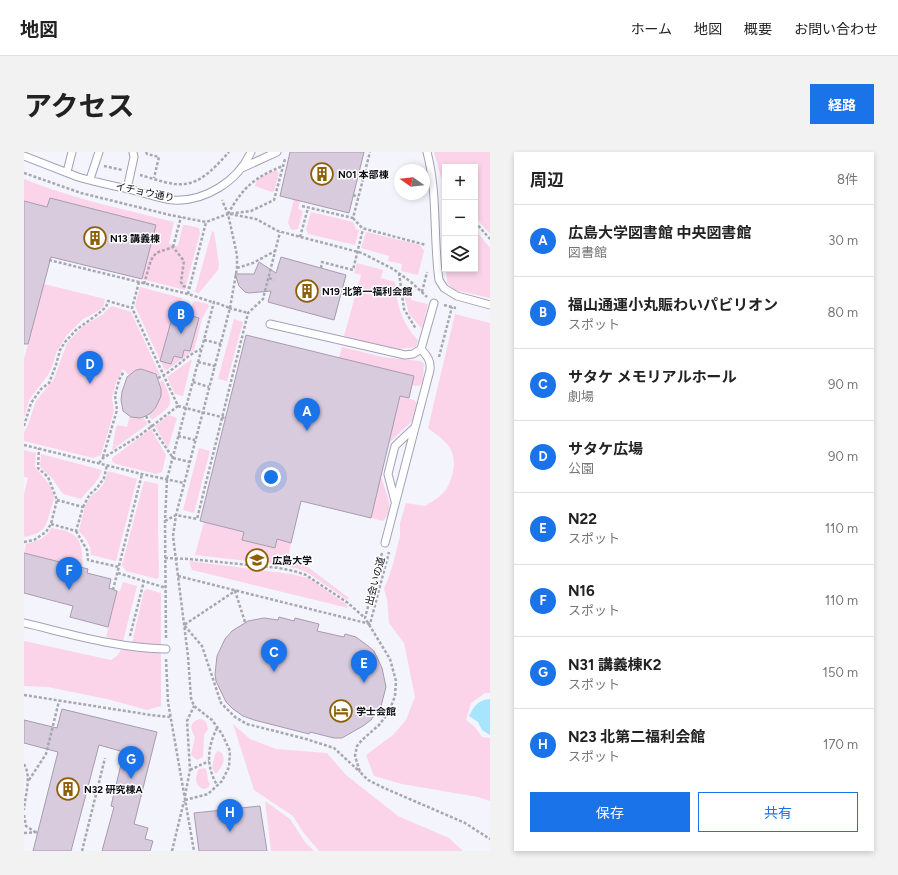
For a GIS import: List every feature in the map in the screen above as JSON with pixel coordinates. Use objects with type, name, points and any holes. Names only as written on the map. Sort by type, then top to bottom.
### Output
[{"type":"lane","points":[[66,172],[72,152]]},
{"type":"lane","points":[[90,179],[99,152]]},
{"type":"lane","points":[[127,189],[134,157],[133,152]]},
{"type":"lane","name":"イチョウ通り","points":[[24,156],[66,172],[172,200],[207,195],[242,168],[251,152]]},
{"type":"lane","points":[[242,168],[278,152]]},
{"type":"lane","points":[[427,152],[435,200],[439,280],[444,288],[457,296],[490,305]]},
{"type":"lane","points":[[270,324],[404,355],[413,354],[421,350],[434,303]]},
{"type":"lane","name":"出会いの道","points":[[385,543],[431,364],[428,357],[421,350]]},
{"type":"lane","points":[[396,501],[388,474],[395,446],[415,427]]},
{"type":"lane","points":[[24,623],[143,649],[166,649]]},
{"type":"path","points":[[146,152],[147,154],[159,157],[154,178]]},
{"type":"path","points":[[95,164],[183,185],[191,183],[207,174],[229,152]]},
{"type":"path","points":[[353,218],[370,152]]},
{"type":"path","points":[[24,173],[81,193],[206,222],[228,214],[251,211],[274,200],[286,157]]},
{"type":"path","points":[[228,214],[234,203],[246,188],[258,177],[283,166]]},
{"type":"path","points":[[354,195],[358,197]]},
{"type":"path","points":[[185,800],[208,794],[222,781],[229,768],[230,751],[222,734],[212,720],[194,706],[191,698],[188,656],[173,536],[176,515],[184,483],[230,308],[237,268],[237,255],[228,214],[222,200]]},
{"type":"path","points":[[302,206],[353,218],[363,228],[425,244],[429,249]]},
{"type":"path","points":[[300,237],[308,208]]},
{"type":"path","points":[[228,214],[256,219],[280,232],[358,252],[399,273],[434,303]]},
{"type":"path","points":[[173,247],[180,217]]},
{"type":"path","points":[[188,294],[206,222]]},
{"type":"path","points":[[478,225],[490,239]]},
{"type":"path","points":[[321,268],[322,262],[353,270],[363,228]]},
{"type":"path","points":[[164,521],[176,515],[197,519],[224,418],[248,313],[263,299],[280,232]]},
{"type":"path","points":[[144,284],[151,260],[156,253],[173,247]]},
{"type":"path","points":[[173,247],[184,261],[181,282],[183,286],[190,288]]},
{"type":"path","points":[[237,268],[253,263],[275,251]]},
{"type":"path","points":[[49,260],[188,294],[248,313]]},
{"type":"path","points":[[422,292],[428,269]]},
{"type":"path","points":[[399,273],[404,309],[413,326],[424,338]]},
{"type":"path","points":[[269,278],[274,280]]},
{"type":"path","points":[[139,282],[132,308],[178,406]]},
{"type":"path","points":[[24,426],[31,403],[41,389],[49,383],[60,350],[69,337],[85,322],[106,307],[108,301],[132,308]]},
{"type":"path","points":[[194,851],[168,702],[164,521],[167,479],[214,302]]},
{"type":"path","points":[[438,360],[452,307]]},
{"type":"path","points":[[204,340],[221,344]]},
{"type":"path","points":[[158,378],[193,352],[201,349]]},
{"type":"path","points":[[198,362],[215,366]]},
{"type":"path","points":[[103,458],[117,410],[115,396],[119,380],[124,371]]},
{"type":"path","points":[[192,382],[210,387]]},
{"type":"path","points":[[178,406],[224,418]]},
{"type":"path","points":[[99,463],[103,458],[152,427],[178,406]]},
{"type":"path","points":[[146,416],[173,458],[190,462]]},
{"type":"path","points":[[178,436],[196,440]]},
{"type":"path","points":[[24,445],[184,483]]},
{"type":"path","points":[[24,542],[34,540],[46,532],[51,524],[57,500],[48,477],[38,468],[38,448]]},
{"type":"path","points":[[76,531],[83,507],[90,494],[97,488],[104,478],[107,465]]},
{"type":"path","points":[[114,590],[142,474]]},
{"type":"path","points":[[57,500],[83,507]]},
{"type":"path","points":[[51,524],[76,531],[87,550],[88,560],[119,567]]},
{"type":"path","name":"出会いの道","points":[[360,772],[354,756],[357,746],[379,725],[389,712],[395,696],[396,681],[390,659],[365,618],[385,543]]},
{"type":"path","points":[[165,558],[279,568],[294,571],[306,575],[348,603],[365,618]]},
{"type":"path","points":[[118,573],[166,588]]},
{"type":"path","points":[[178,576],[370,624]]},
{"type":"path","points":[[128,646],[144,581]]},
{"type":"path","points":[[235,591],[245,622]]},
{"type":"path","points":[[184,625],[235,591]]},
{"type":"path","points":[[184,625],[202,646],[221,703],[234,717],[247,724],[306,739],[334,748],[368,780],[465,823],[490,839]]},
{"type":"path","points":[[24,695],[170,717]]},
{"type":"path","points":[[24,810],[25,795],[29,780],[46,754],[59,701]]},
{"type":"path","points":[[172,851],[185,800],[190,770],[188,721],[194,706]]},
{"type":"path","points":[[217,728],[212,737],[209,750],[211,775],[217,785]]},
{"type":"path","points":[[82,851],[105,758]]},
{"type":"path","points":[[190,770],[209,761]]},
{"type":"path","points":[[24,764],[27,769],[29,780]]},
{"type":"path","points":[[24,815],[26,826],[36,832],[24,833]]},
{"type":"shaded area","points":[[434,152],[490,152],[490,234],[478,220],[478,164],[442,164],[442,178]]},
{"type":"shaded area","points":[[276,170],[279,173],[274,191],[272,192],[255,186],[260,178]]},
{"type":"shaded area","points":[[24,179],[80,198],[174,222],[169,244],[178,246],[183,225],[199,228],[200,233],[185,290],[142,279],[155,225],[50,198],[47,207],[24,201]]},
{"type":"shaded area","points":[[294,199],[300,201],[298,209],[303,211],[298,229],[293,230],[288,223]]},
{"type":"shaded area","points":[[311,212],[353,222],[356,229],[359,230],[355,245],[308,234],[306,229]]},
{"type":"shaded area","points":[[212,231],[214,232],[219,264],[218,270],[199,293],[195,292]]},
{"type":"shaded area","points":[[366,232],[420,245],[424,251],[418,275],[401,271],[402,264],[388,261],[389,256],[361,248]]},
{"type":"shaded area","points":[[478,233],[490,248],[490,298],[455,290],[447,283],[446,272],[478,272]]},
{"type":"shaded area","points":[[357,263],[383,270],[381,278],[395,282],[401,313],[408,327],[418,340],[416,347],[400,349],[373,344],[344,336],[361,275],[354,273]]},
{"type":"shaded area","points":[[44,284],[105,299],[104,305],[100,310],[83,319],[66,336],[56,353],[48,375],[29,400],[24,418],[24,359]]},
{"type":"shaded area","points":[[140,287],[182,298],[180,309],[190,312],[193,302],[195,301],[208,304],[209,306],[202,319],[194,350],[167,370],[164,369],[135,306]]},
{"type":"shaded area","points":[[403,291],[413,293],[411,300],[428,304],[422,329],[409,314]]},
{"type":"shaded area","points":[[112,306],[131,312],[160,375],[157,377],[147,370],[136,370],[129,375],[123,369],[116,382],[112,398],[114,411],[101,455],[93,458],[24,441],[24,432],[28,425],[36,401],[54,379],[67,343],[83,326],[102,315]]},
{"type":"shaded area","points":[[455,314],[490,323],[490,693],[485,693],[471,703],[466,720],[475,727],[482,737],[490,738],[490,801],[478,797],[402,784],[374,776],[366,755],[393,735],[406,720],[415,697],[404,643],[389,623],[387,599],[384,589],[392,568],[400,536],[400,523],[406,503],[425,506],[443,493],[452,478],[454,466],[453,454],[447,444],[428,428]]},
{"type":"shaded area","points":[[234,319],[243,322],[227,381],[218,379]]},
{"type":"shaded area","points":[[342,347],[383,357],[420,361],[424,363],[421,385],[412,385],[414,376],[339,358]]},
{"type":"shaded area","points":[[192,359],[183,396],[175,394],[167,377]]},
{"type":"shaded area","points":[[163,380],[169,395],[170,403],[165,411],[152,420],[148,414],[155,408],[159,400],[161,392],[159,382]]},
{"type":"shaded area","points":[[400,396],[414,400],[417,403],[412,421],[388,444]]},
{"type":"shaded area","points":[[169,415],[177,418],[168,448],[155,426]]},
{"type":"shaded area","points":[[130,416],[143,417],[148,424],[112,450],[116,427],[118,425],[127,427]]},
{"type":"shaded area","points":[[151,429],[166,455],[162,472],[156,474],[116,464],[112,461],[112,458]]},
{"type":"shaded area","points":[[199,448],[210,451],[194,513],[183,510]]},
{"type":"shaded area","points":[[24,450],[36,453],[35,467],[50,486],[54,497],[48,520],[44,528],[36,533],[24,537],[24,494],[28,478],[24,477]]},
{"type":"shaded area","points":[[41,454],[102,470],[101,474],[81,499],[63,494],[52,478],[40,467]]},
{"type":"shaded area","points":[[108,471],[137,479],[116,561],[91,555],[89,544],[79,531],[85,506],[92,495],[99,490],[104,483]]},
{"type":"shaded area","points":[[381,477],[387,493],[389,505],[389,511],[383,521],[371,518]]},
{"type":"shaded area","points":[[144,481],[158,484],[159,577],[157,579],[126,571],[122,565]]},
{"type":"shaded area","points":[[204,522],[244,532],[242,539],[275,547],[277,539],[291,543],[288,559],[308,567],[349,598],[347,600],[308,573],[296,568],[195,555]]},
{"type":"shaded area","points":[[51,528],[68,532],[78,539],[82,553],[82,568],[24,553],[26,544],[44,537]]},
{"type":"shaded area","points":[[189,561],[291,574],[308,578],[346,604],[348,608],[192,570]]},
{"type":"shaded area","points":[[123,582],[137,586],[123,641],[106,637],[117,591],[120,591]]},
{"type":"shaded area","points":[[147,589],[161,593],[161,646],[132,643],[144,591]]},
{"type":"shaded area","points":[[24,641],[111,660],[118,655],[121,649],[140,652],[161,652],[161,706],[147,710],[107,699],[48,687],[24,686]]},
{"type":"shaded area","points":[[202,719],[206,722],[208,729],[204,735],[203,757],[197,760],[191,755],[195,737],[191,728],[195,721]]},
{"type":"shaded area","points":[[233,724],[250,739],[276,749],[327,753],[346,775],[398,816],[449,838],[463,851],[319,851],[303,832],[293,816],[254,790]]},
{"type":"shaded area","points":[[218,751],[222,753],[223,761],[222,766],[217,773],[215,773],[212,767],[215,754]]},
{"type":"shaded area","points":[[205,768],[210,784],[208,788],[203,789],[198,785],[196,778],[199,769]]},
{"type":"shaded area","points":[[265,801],[290,819],[305,842],[314,851],[271,851]]},
{"type":"water","points":[[490,699],[490,735],[482,730],[478,722],[469,716],[477,704]]},
{"type":"building","name":"N01 本部棟","points":[[290,152],[364,152],[349,213],[280,196]]},
{"type":"building","name":"N13 講義棟","points":[[50,198],[156,225],[142,279],[51,257],[28,344],[24,344],[24,201],[47,207]]},
{"type":"building","name":"N19 北第一福利会館","points":[[281,257],[346,275],[334,320],[268,302],[271,291],[249,293],[245,292],[239,286],[235,274],[254,274],[259,262],[276,273]]},
{"type":"building","points":[[174,311],[199,318],[190,351],[184,350],[182,358],[174,356],[171,364],[160,361]]},
{"type":"building","points":[[246,335],[414,376],[409,398],[400,396],[371,518],[301,501],[291,543],[277,539],[275,548],[242,540],[244,532],[200,521]]},
{"type":"building","points":[[141,369],[156,374],[161,389],[161,396],[152,412],[140,418],[131,417],[123,411],[121,400],[122,392],[127,377],[136,370]]},
{"type":"building","points":[[24,553],[88,569],[87,573],[111,579],[109,588],[117,591],[108,627],[70,617],[73,606],[24,593]]},
{"type":"building","points":[[279,617],[294,621],[295,618],[319,624],[317,631],[344,637],[345,634],[356,637],[374,651],[382,668],[386,687],[381,706],[371,720],[342,738],[334,738],[310,732],[309,734],[254,720],[243,716],[226,702],[216,681],[215,674],[217,656],[225,639],[232,631],[248,621],[264,618],[278,620]]},
{"type":"building","points":[[62,709],[157,732],[134,824],[148,828],[145,839],[153,841],[150,851],[102,851],[114,807],[111,806],[124,752],[99,745],[71,851],[33,851],[58,752],[24,743],[24,720],[57,728]]},
{"type":"building","points":[[260,806],[267,851],[199,851],[194,813]]},
{"type":"place","name":"N01 本部棟","points":[[322,174]]},
{"type":"place","name":"N13 講義棟","points":[[95,238]]},
{"type":"place","name":"N19 北第一福利会館","points":[[307,291]]},
{"type":"place","name":"福山通運小丸賑わいパビリオン","points":[[181,334]]},
{"type":"place","name":"サタケ広場","points":[[90,384]]},
{"type":"place","name":"広島大学図書館 中央図書館","points":[[307,431]]},
{"type":"place","name":"広島大学","points":[[257,560]]},
{"type":"place","name":"N16","points":[[69,590]]},
{"type":"place","name":"サタケ メモリアルホール","points":[[274,672]]},
{"type":"place","name":"N22","points":[[364,683]]},
{"type":"place","name":"学士会館","points":[[341,711]]},
{"type":"place","name":"N31 講義棟K2","points":[[131,779]]},
{"type":"place","name":"N32 研究棟A","points":[[68,789]]},
{"type":"place","name":"N23 北第二福利会館","points":[[230,832]]}]
